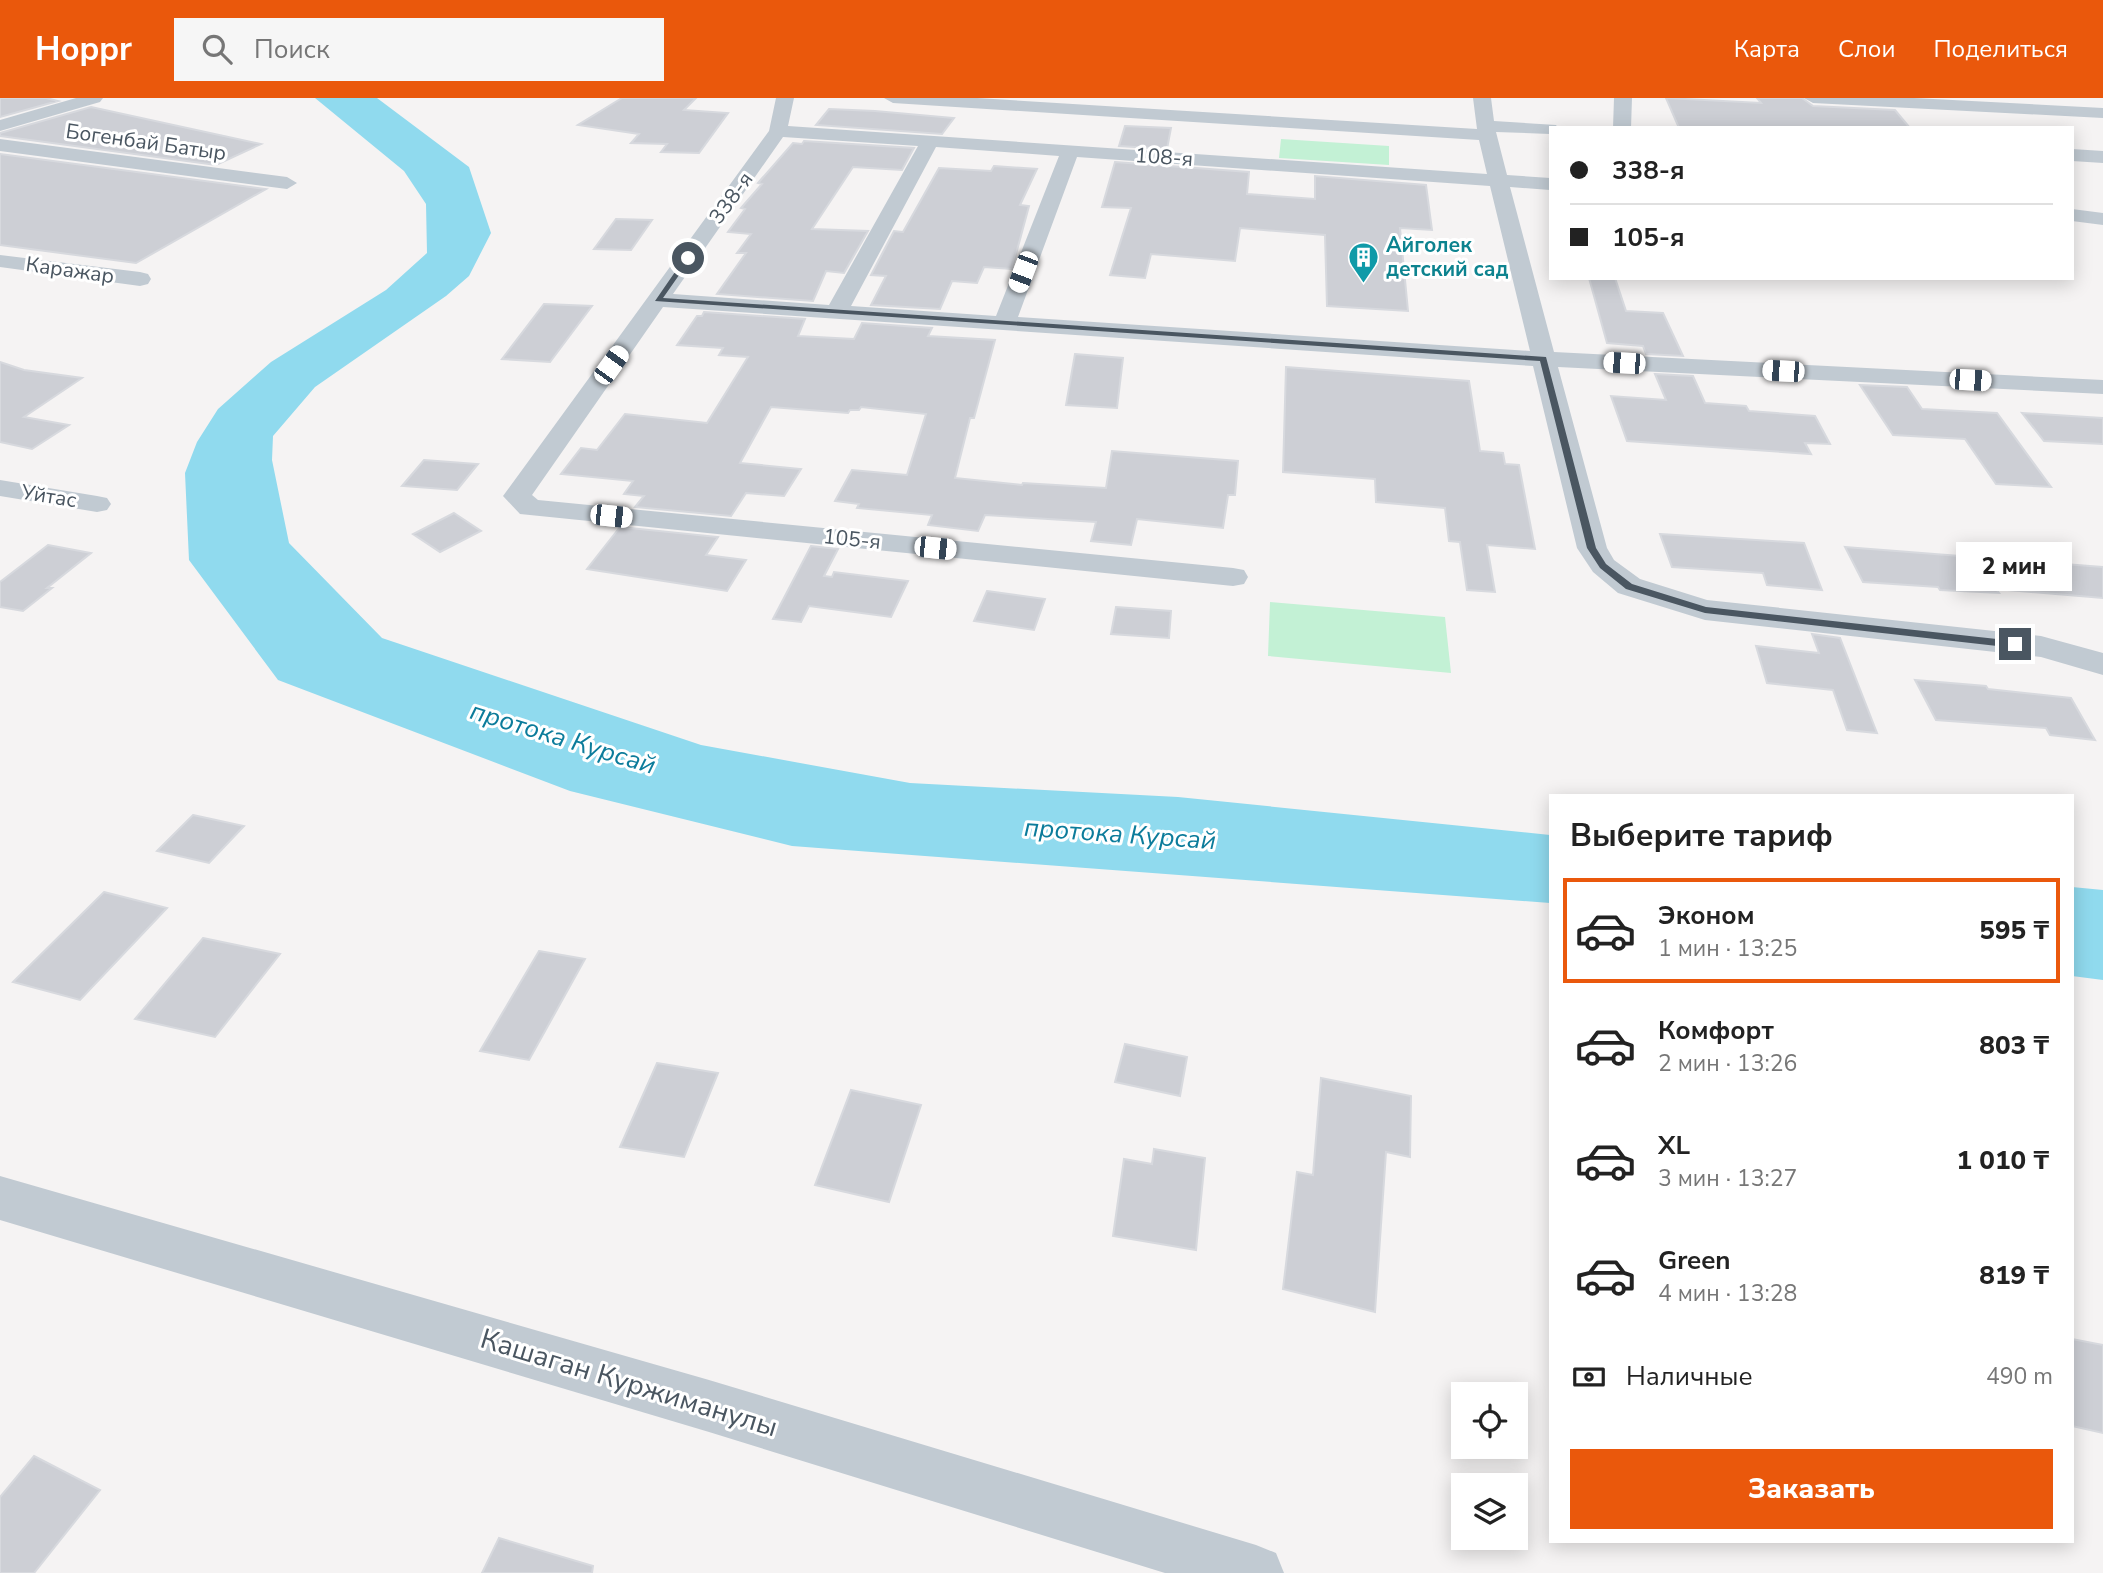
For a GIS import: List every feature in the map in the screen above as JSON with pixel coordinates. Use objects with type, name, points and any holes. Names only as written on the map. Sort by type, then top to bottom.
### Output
[{"type":"street","points":[[0,126],[94,98]]},
{"type":"street","name":"338-я","points":[[517,496],[778,131],[785,98]]},
{"type":"street","points":[[893,98],[1487,130],[1549,129]]},
{"type":"street","points":[[1482,98],[1487,130],[1591,548],[1603,566],[1629,586],[1705,610],[2041,647],[2103,664]]},
{"type":"street","points":[[1622,126],[1623,98]]},
{"type":"street","points":[[1813,98],[2103,113]]},
{"type":"street","points":[[2059,98],[2103,107]]},
{"type":"street","name":"108-я","points":[[778,131],[1549,184]]},
{"type":"street","points":[[837,312],[930,141]]},
{"type":"street","name":"Богенбай Батыр","points":[[0,145],[287,183]]},
{"type":"street","points":[[1005,321],[1070,151]]},
{"type":"street","points":[[2074,155],[2103,157]]},
{"type":"street","points":[[2074,215],[2103,219]]},
{"type":"street","name":"Каражар","points":[[0,261],[140,279]]},
{"type":"street","points":[[658,300],[1005,321],[1544,359],[2103,387]]},
{"type":"street","name":"Уйтас","points":[[0,488],[97,505]]},
{"type":"street","name":"105-я","points":[[517,496],[530,508],[1233,577]]},
{"type":"street","name":"Кашаган Куржиманулы","points":[[0,1198],[709,1406],[1256,1573]]},
{"type":"green space","points":[[1281,139],[1389,146],[1389,165],[1279,158]]},
{"type":"green space","points":[[1270,602],[1445,617],[1451,673],[1268,656]]},
{"type":"water","name":"протока Курсай","points":[[315,98],[377,98],[469,167],[491,233],[469,276],[446,296],[315,387],[273,436],[272,460],[289,543],[382,638],[701,745],[910,783],[1178,797],[1549,835],[1549,903],[792,846],[570,791],[278,680],[189,560],[185,473],[197,442],[218,409],[271,362],[386,290],[427,253],[426,204],[404,171]]},
{"type":"water","points":[[2074,887],[2103,890],[2103,980],[2074,976]]},
{"type":"building","points":[[0,98],[46,98],[58,101],[0,117]]},
{"type":"building","points":[[622,98],[696,98],[684,110],[728,113],[699,153],[661,152],[667,144],[631,143],[639,134],[578,125]]},
{"type":"building","points":[[1666,98],[1761,103],[1757,98],[1802,98],[1813,106],[1895,110],[1908,126],[1678,126]]},
{"type":"building","points":[[91,107],[261,144],[216,165],[0,136],[0,133]]},
{"type":"building","points":[[829,109],[954,118],[942,134],[816,125]]},
{"type":"building","points":[[1125,126],[1171,128],[1167,149],[1119,146]]},
{"type":"building","points":[[804,141],[914,148],[902,170],[853,167],[812,229],[868,231],[844,273],[826,271],[813,301],[717,294],[746,253],[737,253],[751,234],[728,232],[745,209],[741,208],[762,184],[758,183],[793,143],[802,144]]},
{"type":"building","points":[[0,154],[266,189],[136,263],[0,245]]},
{"type":"building","points":[[1115,162],[1249,172],[1247,194],[1315,199],[1315,176],[1426,185],[1432,230],[1400,228],[1408,311],[1327,306],[1325,235],[1240,228],[1235,261],[1151,254],[1145,278],[1110,275],[1131,208],[1102,207]]},
{"type":"building","points":[[994,166],[1037,169],[1020,205],[1029,206],[1012,269],[984,267],[977,283],[952,281],[940,309],[871,305],[886,276],[871,275],[894,231],[903,232],[939,168],[991,171]]},
{"type":"building","points":[[616,219],[652,220],[631,250],[594,249]]},
{"type":"building","points":[[1590,280],[1616,280],[1626,311],[1663,313],[1683,356],[1646,354],[1643,346],[1607,343]]},
{"type":"building","points":[[544,304],[592,306],[550,362],[502,359]]},
{"type":"building","points":[[704,312],[805,319],[798,336],[854,339],[862,323],[932,328],[928,336],[995,340],[974,418],[970,418],[955,478],[1022,485],[1106,488],[1112,451],[1238,461],[1235,495],[1228,495],[1223,528],[1137,519],[1131,545],[1091,541],[1096,522],[985,515],[978,531],[928,525],[932,515],[857,508],[859,504],[835,501],[852,470],[907,475],[926,414],[861,407],[848,413],[771,407],[740,463],[801,469],[784,496],[746,493],[731,516],[635,507],[644,496],[624,494],[633,481],[561,474],[581,448],[597,450],[625,414],[707,423],[748,357],[719,355],[723,348],[677,345],[697,316],[702,316]]},
{"type":"building","points":[[1075,354],[1123,358],[1117,408],[1066,405]]},
{"type":"building","points":[[0,362],[24,370],[82,378],[24,417],[69,425],[32,449],[0,442]]},
{"type":"building","points":[[1286,367],[1469,381],[1480,451],[1503,453],[1505,464],[1519,465],[1535,549],[1487,545],[1495,592],[1467,590],[1460,542],[1449,541],[1445,508],[1376,502],[1375,479],[1283,472]]},
{"type":"building","points":[[1655,374],[1693,376],[1705,403],[1746,406],[1749,411],[1815,416],[1830,444],[1805,443],[1811,454],[1627,441],[1611,396],[1666,400]]},
{"type":"building","points":[[1860,385],[1907,387],[1922,409],[1997,413],[2051,487],[1996,484],[1965,439],[1893,435]]},
{"type":"building","points":[[2022,413],[2103,418],[2103,444],[2044,441]]},
{"type":"building","points":[[424,460],[478,464],[457,490],[402,486]]},
{"type":"building","points":[[454,513],[481,531],[440,552],[413,534]]},
{"type":"building","points":[[620,527],[718,537],[706,555],[746,560],[727,591],[587,569]]},
{"type":"building","points":[[1660,534],[1804,543],[1822,590],[1767,585],[1763,573],[1672,567]]},
{"type":"building","points":[[48,545],[91,553],[23,611],[0,607],[0,582]]},
{"type":"building","points":[[811,546],[838,549],[824,576],[832,577],[834,572],[908,581],[891,617],[809,606],[801,622],[773,619]]},
{"type":"building","points":[[1845,547],[2103,567],[2103,598],[1996,589],[1999,593],[1940,590],[1938,587],[1863,582]]},
{"type":"building","points":[[987,591],[1045,599],[1034,630],[974,621]]},
{"type":"building","points":[[1116,607],[1171,611],[1169,638],[1111,634]]},
{"type":"building","points":[[1812,634],[1840,638],[1877,733],[1847,730],[1833,690],[1767,683],[1756,646],[1819,653]]},
{"type":"building","points":[[1915,680],[1986,686],[1988,689],[2071,698],[2095,740],[2050,735],[2046,728],[1936,720]]},
{"type":"building","points":[[193,815],[244,826],[209,863],[157,851]]},
{"type":"building","points":[[104,892],[167,908],[80,1000],[13,982]]},
{"type":"building","points":[[203,938],[280,954],[215,1037],[135,1019]]},
{"type":"building","points":[[539,951],[585,959],[529,1060],[480,1051]]},
{"type":"building","points":[[1125,1044],[1187,1057],[1180,1096],[1115,1082]]},
{"type":"building","points":[[657,1063],[718,1073],[684,1157],[620,1147]]},
{"type":"building","points":[[1321,1078],[1411,1096],[1410,1157],[1386,1152],[1375,1312],[1283,1289],[1297,1172],[1313,1175]]},
{"type":"building","points":[[851,1090],[921,1105],[889,1202],[815,1185]]},
{"type":"building","points":[[1154,1149],[1205,1158],[1196,1250],[1113,1236],[1124,1159],[1152,1164]]},
{"type":"building","points":[[2074,1339],[2103,1345],[2103,1433],[2074,1426]]},
{"type":"building","points":[[34,1456],[100,1490],[34,1573],[0,1573],[0,1497]]},
{"type":"building","points":[[499,1538],[593,1566],[592,1573],[482,1573]]},
{"type":"place","name":"Айголек детский сад","points":[[1363,284]]},
{"type":"route","points":[[688,258],[658,300],[1544,359],[1591,548],[1603,566],[1629,586],[1669,601],[1705,610],[2015,644]]}]
